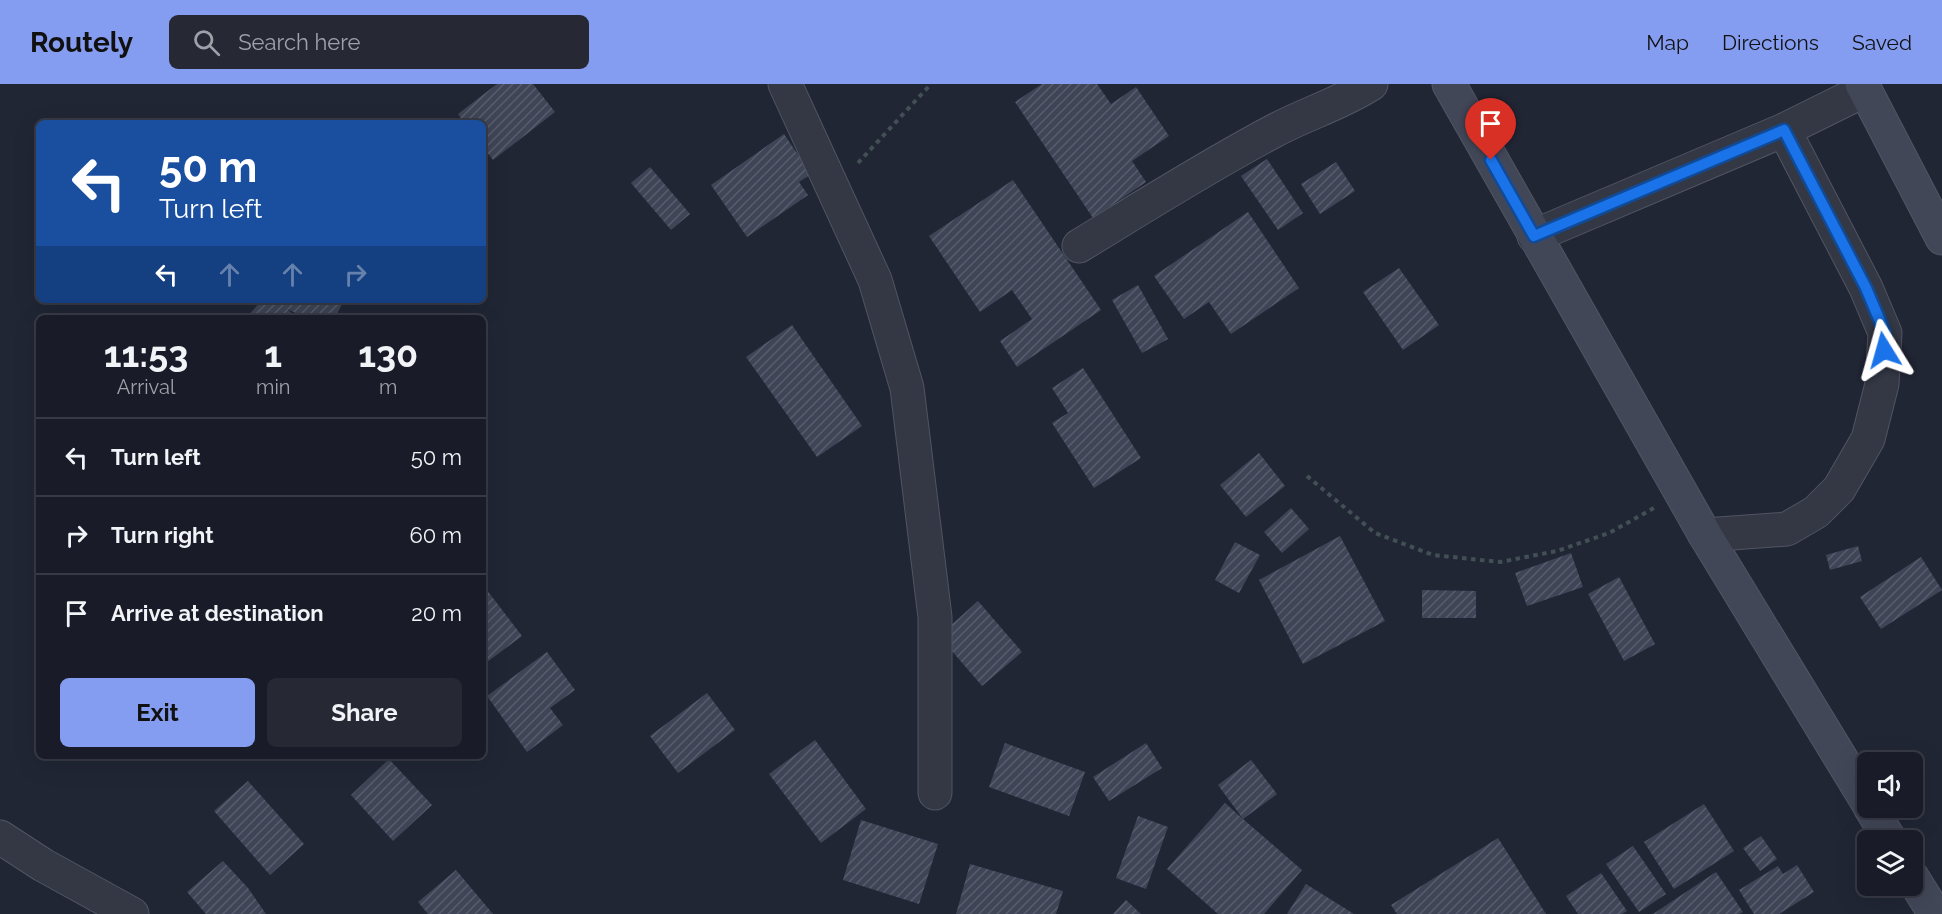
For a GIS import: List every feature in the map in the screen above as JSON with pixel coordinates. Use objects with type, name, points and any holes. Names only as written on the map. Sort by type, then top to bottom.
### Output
[{"type":"street","points":[[785,84],[874,280],[907,388],[935,618],[935,793]]},
{"type":"street","points":[[1079,246],[1202,169],[1275,130],[1350,98],[1371,84]]},
{"type":"street","points":[[1449,84],[1681,494],[1857,785]]},
{"type":"street","points":[[1534,236],[1784,130],[1864,87],[1942,238]]},
{"type":"street","points":[[1705,535],[1787,530],[1816,512],[1839,489],[1868,439],[1882,384],[1885,333],[1866,288],[1784,130]]},
{"type":"street","points":[[0,837],[43,865],[132,914]]},
{"type":"street","points":[[1923,895],[1935,914]]},
{"type":"path","points":[[833,189],[931,84]]},
{"type":"path","points":[[1307,476],[1375,533],[1433,555],[1500,562],[1557,551],[1609,533],[1681,494]]},
{"type":"building","points":[[497,84],[533,84],[555,112],[493,160],[486,151],[486,120],[462,120],[458,114]]},
{"type":"building","points":[[1042,84],[1097,84],[1111,104],[1136,87],[1169,136],[1132,161],[1146,182],[1093,218],[1015,102]]},
{"type":"building","points":[[784,134],[811,174],[799,182],[808,195],[747,237],[711,185]]},
{"type":"building","points":[[1267,159],[1303,213],[1278,230],[1241,176]]},
{"type":"building","points":[[1336,162],[1355,191],[1320,214],[1301,184]]},
{"type":"building","points":[[650,167],[690,214],[671,230],[631,183]]},
{"type":"building","points":[[1013,180],[1101,310],[1017,367],[1000,341],[1032,319],[1012,290],[980,312],[929,236]]},
{"type":"building","points":[[1248,212],[1299,288],[1231,334],[1209,302],[1184,319],[1154,276]]},
{"type":"building","points":[[1399,268],[1439,325],[1403,350],[1363,292]]},
{"type":"building","points":[[1138,285],[1168,339],[1142,353],[1112,300]]},
{"type":"building","points":[[259,303],[342,303],[336,315],[300,315],[287,309],[294,315],[249,315]]},
{"type":"building","points":[[792,325],[862,426],[817,457],[746,357]]},
{"type":"building","points":[[1083,368],[1141,458],[1094,488],[1052,423],[1068,413],[1052,388]]},
{"type":"building","points":[[1259,453],[1285,486],[1246,517],[1220,485]]},
{"type":"building","points":[[1291,508],[1309,529],[1282,553],[1264,532]]},
{"type":"building","points":[[1340,536],[1385,621],[1303,664],[1259,580]]},
{"type":"building","points":[[1235,542],[1260,555],[1239,593],[1215,580]]},
{"type":"building","points":[[1858,546],[1862,561],[1830,570],[1826,555]]},
{"type":"building","points":[[1571,553],[1583,587],[1527,606],[1515,573]]},
{"type":"building","points":[[1921,557],[1942,590],[1881,629],[1860,597]]},
{"type":"building","points":[[1619,577],[1655,644],[1624,661],[1588,594]]},
{"type":"building","points":[[486,589],[522,636],[486,663]]},
{"type":"building","points":[[1422,590],[1476,591],[1476,618],[1422,618]]},
{"type":"building","points":[[978,601],[1022,652],[982,686],[939,636]]},
{"type":"building","points":[[547,652],[575,690],[550,708],[563,725],[527,752],[487,696]]},
{"type":"building","points":[[707,693],[735,730],[678,773],[650,736]]},
{"type":"building","points":[[815,740],[866,809],[821,843],[769,774]]},
{"type":"building","points":[[1005,743],[1085,772],[1069,816],[989,787]]},
{"type":"building","points":[[1146,743],[1162,768],[1109,801],[1093,777]]},
{"type":"building","points":[[389,759],[432,805],[393,841],[351,795]]},
{"type":"building","points":[[1251,760],[1277,794],[1243,819],[1218,785]]},
{"type":"building","points":[[248,781],[304,844],[270,875],[214,811]]},
{"type":"building","points":[[1225,803],[1302,870],[1264,914],[1218,914],[1167,869]]},
{"type":"building","points":[[1704,804],[1734,851],[1674,889],[1644,842]]},
{"type":"building","points":[[1138,816],[1168,827],[1146,889],[1116,878]]},
{"type":"building","points":[[861,820],[938,844],[919,904],[843,880]]},
{"type":"building","points":[[1761,836],[1777,859],[1760,871],[1743,848]]},
{"type":"building","points":[[1498,838],[1546,914],[1397,914],[1391,905]]},
{"type":"building","points":[[1633,846],[1666,894],[1639,912],[1606,864]]},
{"type":"building","points":[[223,861],[248,888],[266,914],[206,914],[187,892]]},
{"type":"building","points":[[970,864],[1063,891],[1056,914],[956,914]]},
{"type":"building","points":[[1797,865],[1814,892],[1779,914],[1754,914],[1739,890],[1778,866],[1783,874]]},
{"type":"building","points":[[456,870],[493,914],[428,914],[418,902]]},
{"type":"building","points":[[1716,872],[1743,912],[1739,914],[1653,914]]},
{"type":"building","points":[[1601,873],[1627,911],[1622,914],[1578,914],[1566,896]]},
{"type":"building","points":[[1306,884],[1354,914],[1287,914]]},
{"type":"building","points":[[1126,900],[1141,914],[1113,914]]},
{"type":"route","points":[[1491,160],[1534,236],[1784,130],[1866,288],[1885,333],[1884,350]]}]
